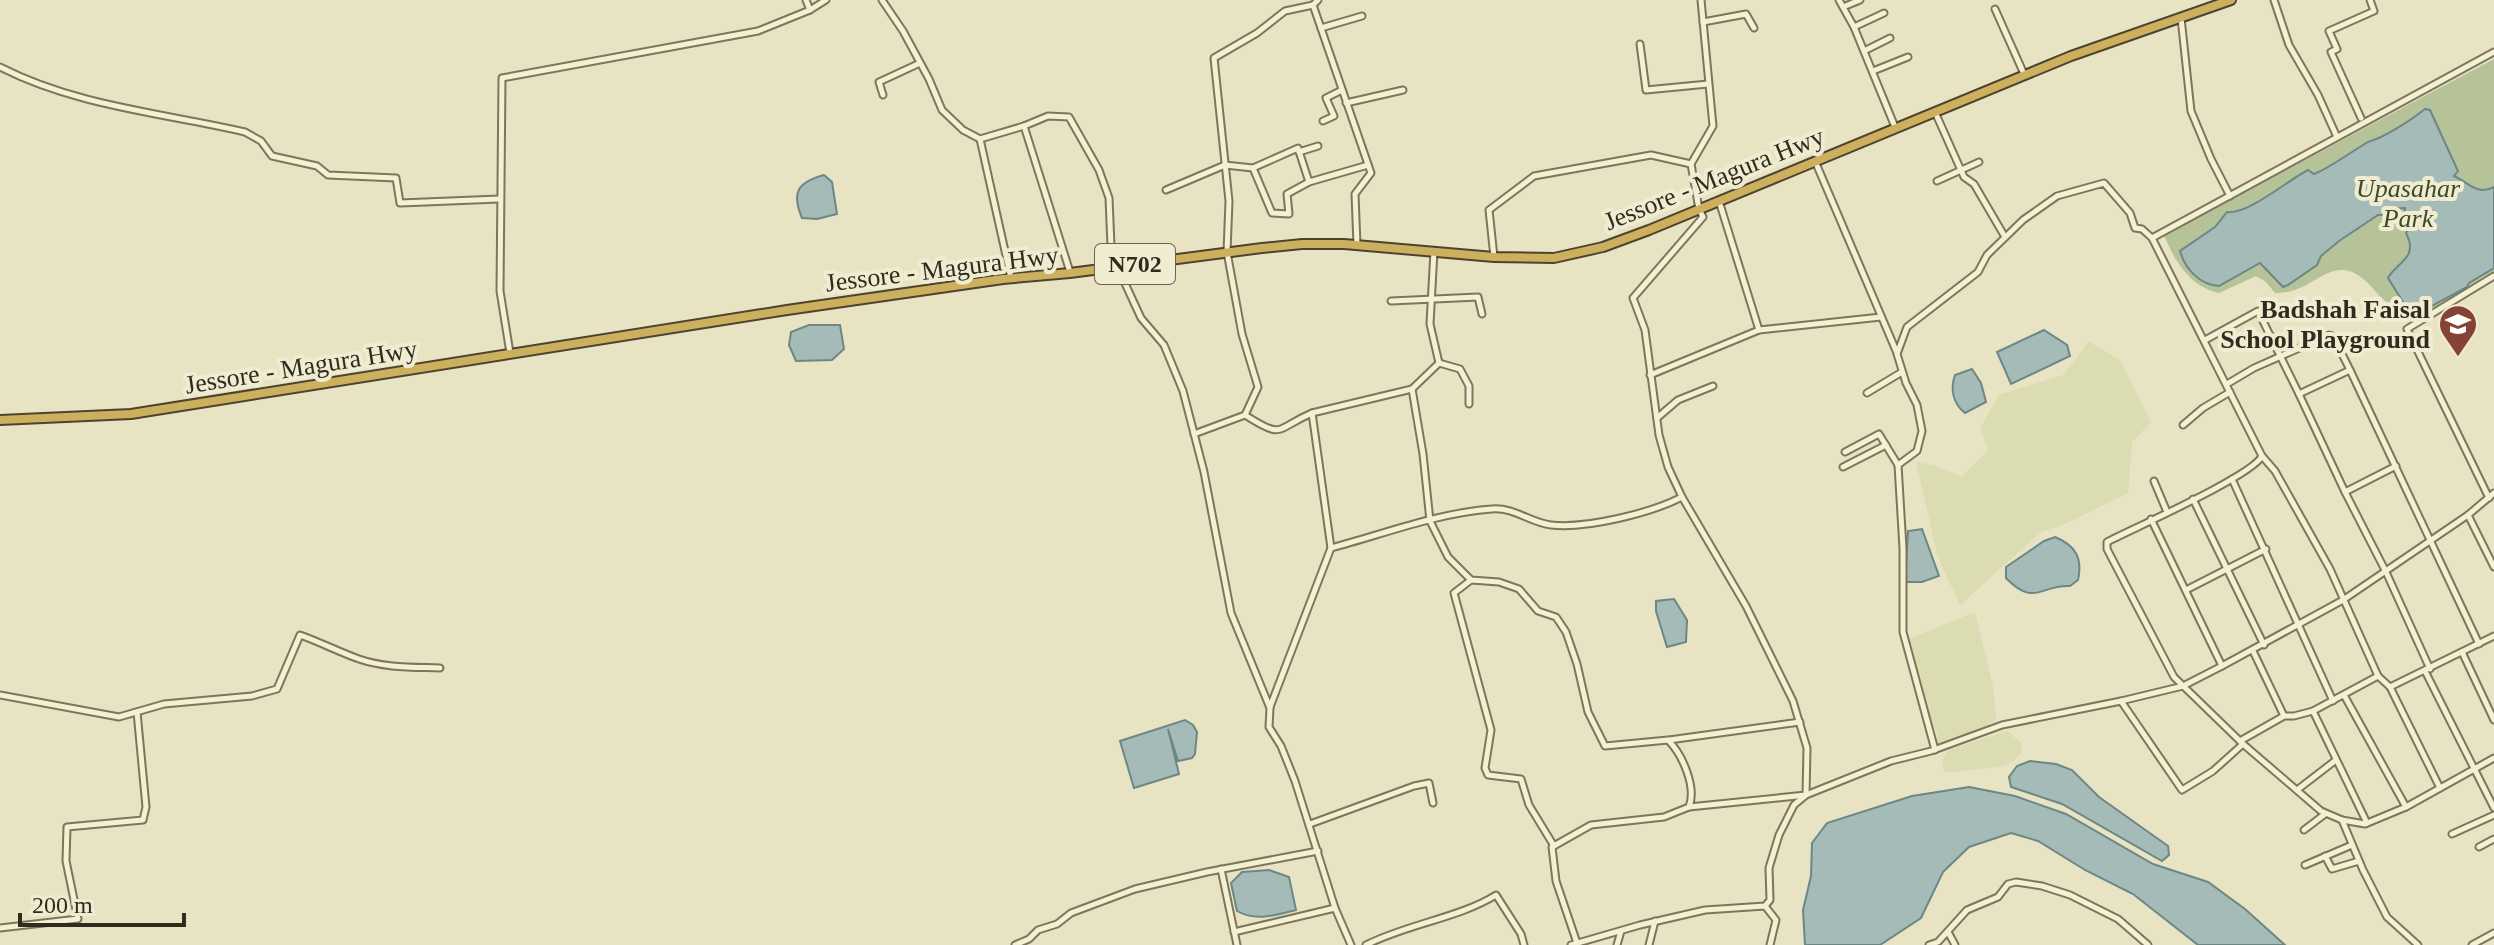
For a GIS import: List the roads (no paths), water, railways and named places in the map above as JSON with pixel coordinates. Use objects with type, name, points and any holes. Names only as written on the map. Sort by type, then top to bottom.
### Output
[{"type":"highway","name":"Jessore - Magura Hwy","points":[[0,420],[131,414],[787,310],[1011,278],[1302,244],[1554,258],[1624,239],[2024,75],[2231,0]]},
{"type":"street","points":[[806,0],[810,10]]},
{"type":"street","points":[[510,354],[500,291],[502,78],[758,31],[810,10],[826,0]]},
{"type":"street","points":[[882,0],[920,63],[942,110],[963,130],[980,139],[1048,116],[1069,117],[1099,170],[1109,198],[1111,246],[1117,266],[1141,318],[1164,345],[1183,391],[1204,472],[1231,613],[1270,708]]},
{"type":"street","points":[[1471,580],[1454,593],[1491,730],[1485,768],[1488,775],[1521,779],[1529,805],[1554,846],[1556,881],[1574,944],[1705,910],[1765,906],[1770,900],[1769,868],[1779,835],[1794,805],[1806,795],[1807,748],[1793,701],[1746,606],[1682,497],[1668,467],[1657,419],[1645,330],[1633,298],[1703,217],[1691,164],[1713,126],[1701,0]]},
{"type":"street","points":[[1839,0],[1854,27],[1896,128]]},
{"type":"street","points":[[1843,7],[1860,0]]},
{"type":"street","points":[[2274,0],[2289,45],[2318,95],[2337,137]]},
{"type":"street","points":[[2361,118],[2331,52],[2337,49],[2329,31],[2374,11],[2370,0]]},
{"type":"street","points":[[1194,434],[1245,415],[1258,387],[1242,334],[1227,252],[1229,201],[1214,58],[1257,33],[1285,11],[1315,3],[1371,173],[1355,194],[1357,245]]},
{"type":"street","points":[[1995,9],[2024,75]]},
{"type":"street","points":[[1854,27],[1884,13]]},
{"type":"street","points":[[1703,22],[1746,14],[1754,28]]},
{"type":"street","points":[[1321,28],[1362,16]]},
{"type":"street","points":[[2181,16],[2191,111],[2230,196]]},
{"type":"street","points":[[1864,51],[1890,38]]},
{"type":"street","points":[[1640,44],[1646,90],[1708,84]]},
{"type":"street","points":[[2152,238],[2494,52]]},
{"type":"street","points":[[1873,71],[1908,57]]},
{"type":"street","points":[[883,95],[879,82],[920,63]]},
{"type":"street","points":[[0,67],[88,100],[245,132],[261,141],[272,156],[317,166],[328,175],[396,178],[400,203],[499,199]]},
{"type":"street","points":[[1323,121],[1334,116],[1326,98],[1342,90]]},
{"type":"street","points":[[1346,103],[1403,90]]},
{"type":"street","points":[[1935,112],[1964,177],[1974,184],[2005,237]]},
{"type":"street","points":[[1024,126],[1070,273]]},
{"type":"street","points":[[980,139],[1011,278]]},
{"type":"street","points":[[1299,152],[1318,146]]},
{"type":"street","points":[[1166,190],[1225,165],[1253,168],[1298,148],[1309,182]]},
{"type":"street","points":[[1494,257],[1489,210],[1534,176],[1651,155],[1691,164]]},
{"type":"street","points":[[1815,161],[1917,405],[1922,431],[1917,451],[1898,465]]},
{"type":"street","points":[[1937,181],[1979,162]]},
{"type":"street","points":[[1253,168],[1272,213],[1289,214],[1287,194],[1309,182],[1368,165]]},
{"type":"street","points":[[1897,354],[1907,327],[1978,272],[1987,255],[2023,220],[2057,196],[2104,183],[2130,213],[2135,228],[2142,229],[2152,238],[2262,456],[2275,471],[2330,569],[2378,676],[2390,687],[2440,788]]},
{"type":"street","points":[[1719,201],[1759,330]]},
{"type":"street","points":[[1434,250],[1430,324],[1439,363]]},
{"type":"street","points":[[1554,846],[1591,825],[1664,817],[1689,807],[1806,795],[1891,761],[1935,750],[2002,725],[2183,686],[2343,600],[2492,496],[2407,329],[2494,276]]},
{"type":"street","points":[[1391,301],[1478,297],[1482,314]]},
{"type":"street","points":[[2205,340],[2258,311],[2386,572],[2427,670],[2494,808]]},
{"type":"street","points":[[1650,375],[1759,330],[1881,317]]},
{"type":"street","points":[[2227,384],[2254,368],[2331,335],[2479,644]]},
{"type":"street","points":[[1245,415],[1269,430],[1287,428],[1312,413],[1412,389],[1439,363]]},
{"type":"street","points":[[1439,363],[1460,369],[1469,386],[1469,404]]},
{"type":"street","points":[[2299,394],[2350,370]]},
{"type":"street","points":[[1867,393],[1902,372]]},
{"type":"street","points":[[1657,419],[1678,400],[1713,386]]},
{"type":"street","points":[[1412,389],[1430,521],[1448,557],[1471,580],[1499,582],[1519,589],[1538,611],[1556,617],[1566,632],[1588,712],[1605,746],[1800,722]]},
{"type":"street","points":[[2183,425],[2203,408],[2230,392]]},
{"type":"street","points":[[1312,413],[1331,548],[1270,708],[1269,727],[1281,746],[1310,824],[1335,908],[1351,945]]},
{"type":"street","points":[[1845,452],[1879,434],[1898,465],[1903,548],[1903,632],[1935,750]]},
{"type":"street","points":[[1843,467],[1886,445]]},
{"type":"street","points":[[2262,456],[2259,462],[2232,479],[2107,542],[2107,549],[2158,649],[2183,686],[2297,790],[2326,813],[2342,820],[2367,823],[2406,807],[2494,758]]},
{"type":"street","points":[[2345,492],[2396,466]]},
{"type":"street","points":[[2232,479],[2333,701]]},
{"type":"street","points":[[2154,481],[2167,512]]},
{"type":"street","points":[[1331,548],[1449,514],[1497,509],[1520,513],[1549,525],[1582,524],[1658,510],[1682,497]]},
{"type":"street","points":[[2193,499],[2264,645]]},
{"type":"street","points":[[2468,515],[2494,567]]},
{"type":"street","points":[[2151,519],[2222,666]]},
{"type":"street","points":[[2186,590],[2266,549]]},
{"type":"street","points":[[0,695],[119,717],[164,704],[252,696],[277,689],[300,635],[358,658],[389,666],[440,668]]},
{"type":"street","points":[[2390,687],[2494,636]]},
{"type":"street","points":[[2253,651],[2284,716]]},
{"type":"street","points":[[2462,652],[2494,720]]},
{"type":"street","points":[[2121,701],[2182,790],[2213,771],[2242,742],[2284,716],[2313,711],[2378,676]]},
{"type":"street","points":[[2344,695],[2406,807]]},
{"type":"street","points":[[2313,711],[2367,823]]},
{"type":"street","points":[[0,928],[78,919],[66,861],[67,827],[143,820],[146,807],[137,712]]},
{"type":"street","points":[[1668,740],[1678,750],[1686,771],[1692,800],[1689,807]]},
{"type":"street","points":[[2297,790],[2336,760]]},
{"type":"street","points":[[1310,824],[1429,783],[1433,803]]},
{"type":"street","points":[[2304,830],[2326,813]]},
{"type":"street","points":[[2452,834],[2494,815]]},
{"type":"street","points":[[2342,820],[2387,917],[2418,945]]},
{"type":"street","points":[[2479,847],[2494,839]]},
{"type":"street","points":[[2305,865],[2352,845]]},
{"type":"street","points":[[1015,945],[1029,939],[1038,930],[1057,924],[1071,913],[1135,889],[1318,851]]},
{"type":"street","points":[[2325,856],[2332,869]]},
{"type":"street","points":[[2328,876],[2332,869],[2359,861]]},
{"type":"street","points":[[1221,869],[1237,945]]},
{"type":"street","points":[[1929,945],[1938,942],[1967,910],[1998,897],[2008,884],[2016,882],[2070,895],[2118,919],[2148,945]]},
{"type":"street","points":[[1366,945],[1429,920],[1478,906],[1496,895],[1521,934],[1524,945]]},
{"type":"street","points":[[1765,906],[1776,920],[1770,945]]},
{"type":"street","points":[[1234,932],[1335,908]]},
{"type":"street","points":[[1649,945],[1655,921]]},
{"type":"street","points":[[1617,945],[1621,930]]},
{"type":"street","points":[[1948,932],[1955,945]]},
{"type":"street","points":[[2472,945],[2494,933]]},
{"type":"street","points":[[2135,945],[2140,939]]},
{"type":"water","name":"Upasahar Park","points":[[2425,109],[2430,110],[2458,171],[2454,176],[2478,189],[2494,187],[2494,268],[2467,287],[2419,313],[2410,313],[2388,278],[2405,259],[2410,248],[2406,233],[2409,228],[2404,223],[2405,208],[2386,209],[2384,215],[2378,215],[2339,241],[2321,256],[2317,265],[2283,287],[2260,263],[2219,286],[2206,283],[2194,275],[2186,264],[2180,251],[2215,227],[2227,212],[2257,203],[2308,170],[2314,174],[2326,168],[2398,128]]},
{"type":"water","points":[[824,175],[832,182],[837,214],[817,219],[802,218],[797,201],[799,189],[808,181]]},
{"type":"water","points":[[809,325],[840,325],[844,349],[832,360],[796,361],[789,345],[791,332]]},
{"type":"water","points":[[2044,330],[2067,345],[2070,356],[2011,384],[1997,352]]},
{"type":"water","points":[[1972,369],[1981,383],[1986,402],[1965,413],[1955,401],[1954,380],[1955,375]]},
{"type":"water","points":[[1922,529],[1939,576],[1922,582],[1905,582],[1908,531]]},
{"type":"water","points":[[2055,537],[2076,553],[2078,580],[2070,586],[2031,593],[2024,592],[2006,578],[2006,567]]},
{"type":"water","points":[[1674,599],[1687,620],[1686,642],[1667,647],[1656,601]]},
{"type":"water","points":[[1185,720],[1197,732],[1192,758],[1178,761],[1168,729],[1179,774],[1134,788],[1120,741]]},
{"type":"water","points":[[2030,761],[2056,764],[2072,770],[2099,797],[2168,846],[2169,855],[2162,861],[2062,804],[2011,787],[2009,777],[2017,766]]},
{"type":"water","points":[[1969,787],[2015,796],[2066,814],[2153,864],[2208,882],[2245,909],[2285,945],[2198,945],[2133,894],[2085,870],[2038,841],[2011,833],[1969,847],[1943,872],[1921,918],[1880,945],[1805,945],[1803,910],[1811,876],[1812,843],[1827,823],[1912,796]]},
{"type":"water","points":[[1269,870],[1289,877],[1296,910],[1259,917],[1237,911],[1231,883],[1242,872]]},
{"type":"place","name":"Badshah Faisal School Playground","points":[[2458,358]]}]
